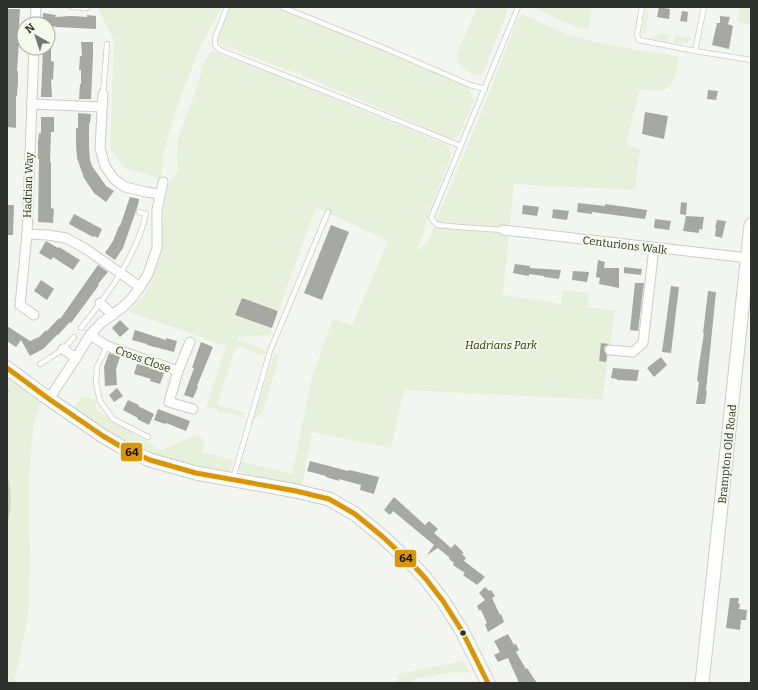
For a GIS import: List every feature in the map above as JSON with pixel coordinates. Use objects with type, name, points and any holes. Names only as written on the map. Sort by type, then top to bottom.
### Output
[{"type":"street","name":"Hadrian Way","points":[[34,56],[27,234],[20,305],[34,314]]},
{"type":"street","points":[[103,94],[100,148],[105,166],[114,179],[125,187],[160,194]]},
{"type":"street","points":[[31,104],[102,107]]},
{"type":"street","points":[[49,398],[90,335],[101,323],[123,307],[140,287],[148,274],[157,248],[157,210],[163,182]]},
{"type":"street","name":"Brampton Old Road","points":[[702,683],[751,225]]},
{"type":"street","name":"Centurions Walk","points":[[503,230],[748,258]]},
{"type":"street","points":[[27,234],[48,234],[66,238],[86,249],[140,287]]},
{"type":"street","points":[[610,350],[633,352],[643,343],[654,248]]},
{"type":"street","points":[[100,303],[113,314]]},
{"type":"street","name":"Cross Close","points":[[90,335],[107,346],[178,372]]},
{"type":"street","points":[[190,342],[178,372],[169,402],[193,408]]},
{"type":"street","points":[[63,349],[76,358]]},
{"type":"street","points":[[7,368],[103,436],[125,449],[150,460],[196,473],[329,499],[356,514],[383,537],[426,579],[443,601],[462,631],[488,683]]},
{"type":"lane","points":[[71,7],[87,8]]},
{"type":"lane","points":[[227,7],[215,38],[215,45],[220,50],[461,146]]},
{"type":"lane","points":[[282,7],[484,89]]},
{"type":"lane","points":[[503,230],[459,228],[437,225],[431,218],[518,7]]},
{"type":"lane","points":[[642,7],[637,35],[639,40],[751,60]]},
{"type":"lane","points":[[695,51],[704,7]]},
{"type":"lane","points":[[103,94],[107,44]]},
{"type":"lane","points":[[81,328],[120,273],[138,241],[146,214],[139,212]]},
{"type":"lane","points":[[233,480],[270,351],[328,212]]},
{"type":"lane","points":[[40,364],[63,349],[74,337]]},
{"type":"lane","name":"Cross Close","points":[[107,346],[97,367],[96,383],[100,401],[114,419],[148,437]]},
{"type":"green space","points":[[97,7],[222,7],[200,47],[179,101],[164,151],[161,179],[125,168],[110,149],[114,41]]},
{"type":"green space","points":[[229,7],[274,7],[387,52],[468,87],[474,101],[462,129],[457,137],[452,139],[442,137],[419,125],[304,76],[221,45],[218,41],[217,35]]},
{"type":"green space","points":[[477,7],[509,7],[482,75],[473,74],[465,70],[459,64],[457,55]]},
{"type":"green space","points":[[533,7],[592,7],[588,29],[567,23]]},
{"type":"green space","points":[[647,7],[649,7],[645,35],[643,25]]},
{"type":"green space","points":[[740,7],[751,7],[750,25],[737,22]]},
{"type":"green space","name":"Hadrians Park","points":[[522,14],[569,35],[613,46],[679,57],[675,76],[667,88],[663,90],[640,89],[626,144],[640,149],[635,190],[514,184],[503,295],[561,304],[563,290],[589,293],[588,307],[615,311],[602,400],[404,390],[391,448],[312,432],[302,485],[296,488],[240,472],[240,461],[292,474],[312,377],[333,319],[352,325],[388,241],[316,207],[279,310],[242,298],[235,315],[272,328],[270,335],[238,337],[237,340],[265,350],[265,354],[262,355],[241,347],[235,349],[217,404],[245,413],[243,417],[218,412],[216,408],[206,408],[226,346],[129,312],[145,294],[162,253],[164,201],[170,182],[178,170],[178,139],[196,90],[203,65],[210,52],[215,52],[282,78],[448,146],[451,157],[427,217],[424,233],[416,250],[427,243],[517,21]]},
{"type":"green space","points":[[661,33],[669,34],[668,42],[653,39]]},
{"type":"green space","points":[[675,35],[693,39],[685,44],[674,43]]},
{"type":"green space","points":[[276,353],[279,355],[279,358],[263,411],[258,417],[253,419],[274,355]]},
{"type":"green space","points":[[7,378],[41,403],[34,421],[29,475],[29,606],[14,683],[7,683]]},
{"type":"green space","points":[[81,397],[95,399],[97,411],[161,450],[198,434],[205,442],[202,452],[233,460],[231,469],[224,473],[206,470],[145,453],[74,408]]},
{"type":"green space","points":[[463,661],[470,672],[445,673],[414,679],[413,683],[397,683],[398,674]]},
{"type":"shaded area","points":[[7,480],[9,481],[11,502],[7,524]]},
{"type":"building","points":[[659,7],[670,9],[669,19],[657,17]]},
{"type":"building","points":[[7,9],[20,9],[20,16],[16,16],[16,56],[18,56],[16,128],[7,127]]},
{"type":"building","points":[[682,11],[688,12],[687,22],[680,21]]},
{"type":"building","points":[[43,13],[56,15],[56,16],[43,16]]},
{"type":"building","points":[[87,15],[96,16],[96,29],[57,27],[56,17],[87,17]]},
{"type":"building","points":[[720,16],[730,17],[728,24],[733,26],[729,49],[712,45],[717,23],[720,23]]},
{"type":"building","points":[[81,42],[93,42],[91,99],[79,99],[81,70],[79,70],[80,56],[82,56]]},
{"type":"building","points":[[43,56],[51,56],[51,61],[54,62],[53,80],[51,79],[52,97],[41,97]]},
{"type":"building","points":[[708,90],[718,91],[716,100],[707,99]]},
{"type":"building","points":[[645,112],[668,116],[664,139],[642,134]]},
{"type":"building","points":[[78,113],[91,114],[89,123],[90,160],[92,166],[106,186],[114,191],[106,202],[94,193],[84,178],[77,158],[76,128],[78,128]]},
{"type":"building","points":[[41,117],[54,117],[54,132],[51,132],[50,162],[51,208],[54,209],[53,223],[38,222],[38,142],[39,133],[41,133]]},
{"type":"building","points":[[130,197],[139,199],[138,205],[123,248],[115,260],[105,253],[120,226]]},
{"type":"building","points":[[681,202],[687,203],[686,215],[680,214]]},
{"type":"building","points":[[578,203],[605,206],[605,204],[647,210],[645,219],[592,212],[592,214],[577,212]]},
{"type":"building","points":[[7,205],[14,205],[13,235],[7,235]]},
{"type":"building","points":[[523,205],[539,207],[537,216],[522,214]]},
{"type":"building","points":[[553,209],[569,211],[567,220],[552,218]]},
{"type":"building","points":[[74,214],[102,229],[98,238],[93,237],[69,224]]},
{"type":"building","points":[[686,216],[704,217],[702,230],[699,229],[699,233],[683,231]]},
{"type":"building","points":[[655,219],[671,221],[669,230],[654,228]]},
{"type":"building","points":[[717,220],[726,221],[722,238],[715,236]]},
{"type":"building","points":[[331,225],[349,232],[322,300],[304,293]]},
{"type":"building","points":[[46,241],[80,260],[73,270],[53,257],[51,260],[39,253]]},
{"type":"building","points":[[598,260],[605,262],[604,268],[619,268],[619,288],[599,284],[600,278],[596,277]]},
{"type":"building","points":[[515,264],[530,266],[530,268],[561,270],[559,279],[513,273]]},
{"type":"building","points":[[98,265],[108,272],[71,323],[70,322],[43,349],[30,356],[21,340],[16,347],[7,341],[7,326],[30,341],[39,337],[46,330],[47,331],[59,318],[60,319]]},
{"type":"building","points":[[624,267],[642,269],[641,275],[624,273]]},
{"type":"building","points":[[573,271],[589,272],[587,282],[572,280]]},
{"type":"building","points":[[41,280],[54,289],[47,300],[34,291]]},
{"type":"building","points":[[635,283],[644,283],[638,331],[630,330]]},
{"type":"building","points":[[671,286],[679,287],[671,353],[662,352]]},
{"type":"building","points":[[708,291],[716,292],[707,391],[705,404],[696,404],[699,382],[697,381]]},
{"type":"building","points":[[242,298],[278,311],[272,328],[235,315]]},
{"type":"building","points":[[120,320],[129,329],[120,337],[112,328]]},
{"type":"building","points":[[135,330],[166,340],[166,338],[177,341],[174,352],[132,340]]},
{"type":"building","points":[[201,342],[213,347],[193,398],[184,395],[194,368],[192,368]]},
{"type":"building","points":[[601,343],[609,344],[605,346],[604,349],[607,355],[606,362],[599,361]]},
{"type":"building","points":[[109,353],[120,357],[116,369],[117,385],[105,386],[104,367]]},
{"type":"building","points":[[661,357],[667,365],[654,377],[647,368]]},
{"type":"building","points":[[137,364],[164,373],[160,384],[150,381],[151,379],[134,374]]},
{"type":"building","points":[[613,368],[639,370],[637,381],[617,380],[611,378]]},
{"type":"building","points":[[117,388],[123,396],[114,402],[109,395]]},
{"type":"building","points":[[128,400],[154,414],[149,425],[123,410]]},
{"type":"building","points":[[158,409],[190,421],[186,431],[154,420]]},
{"type":"building","points":[[310,461],[379,477],[374,494],[360,490],[361,485],[339,479],[339,481],[307,471]]},
{"type":"building","points":[[394,497],[425,525],[429,521],[438,529],[434,533],[451,548],[455,544],[464,553],[462,554],[466,558],[464,561],[485,577],[477,585],[463,575],[465,573],[453,565],[454,563],[449,559],[450,558],[438,548],[427,555],[434,545],[393,511],[390,515],[384,510]]},
{"type":"building","points":[[485,587],[489,591],[491,590],[495,596],[492,598],[504,622],[488,632],[485,624],[487,623],[481,610],[479,610],[477,606],[485,600],[479,593]]},
{"type":"building","points":[[730,598],[739,598],[739,609],[747,610],[746,620],[741,620],[740,630],[726,628]]},
{"type":"building","points":[[508,634],[514,645],[516,644],[519,650],[516,652],[526,669],[527,668],[537,683],[519,683],[508,658],[498,662],[494,655],[500,652],[494,641]]},
{"type":"transit line","name":"64","points":[[7,368],[103,436],[125,449],[150,460],[196,473],[296,491],[329,499],[355,514],[383,537],[426,579],[443,601],[462,631],[488,683]]}]
